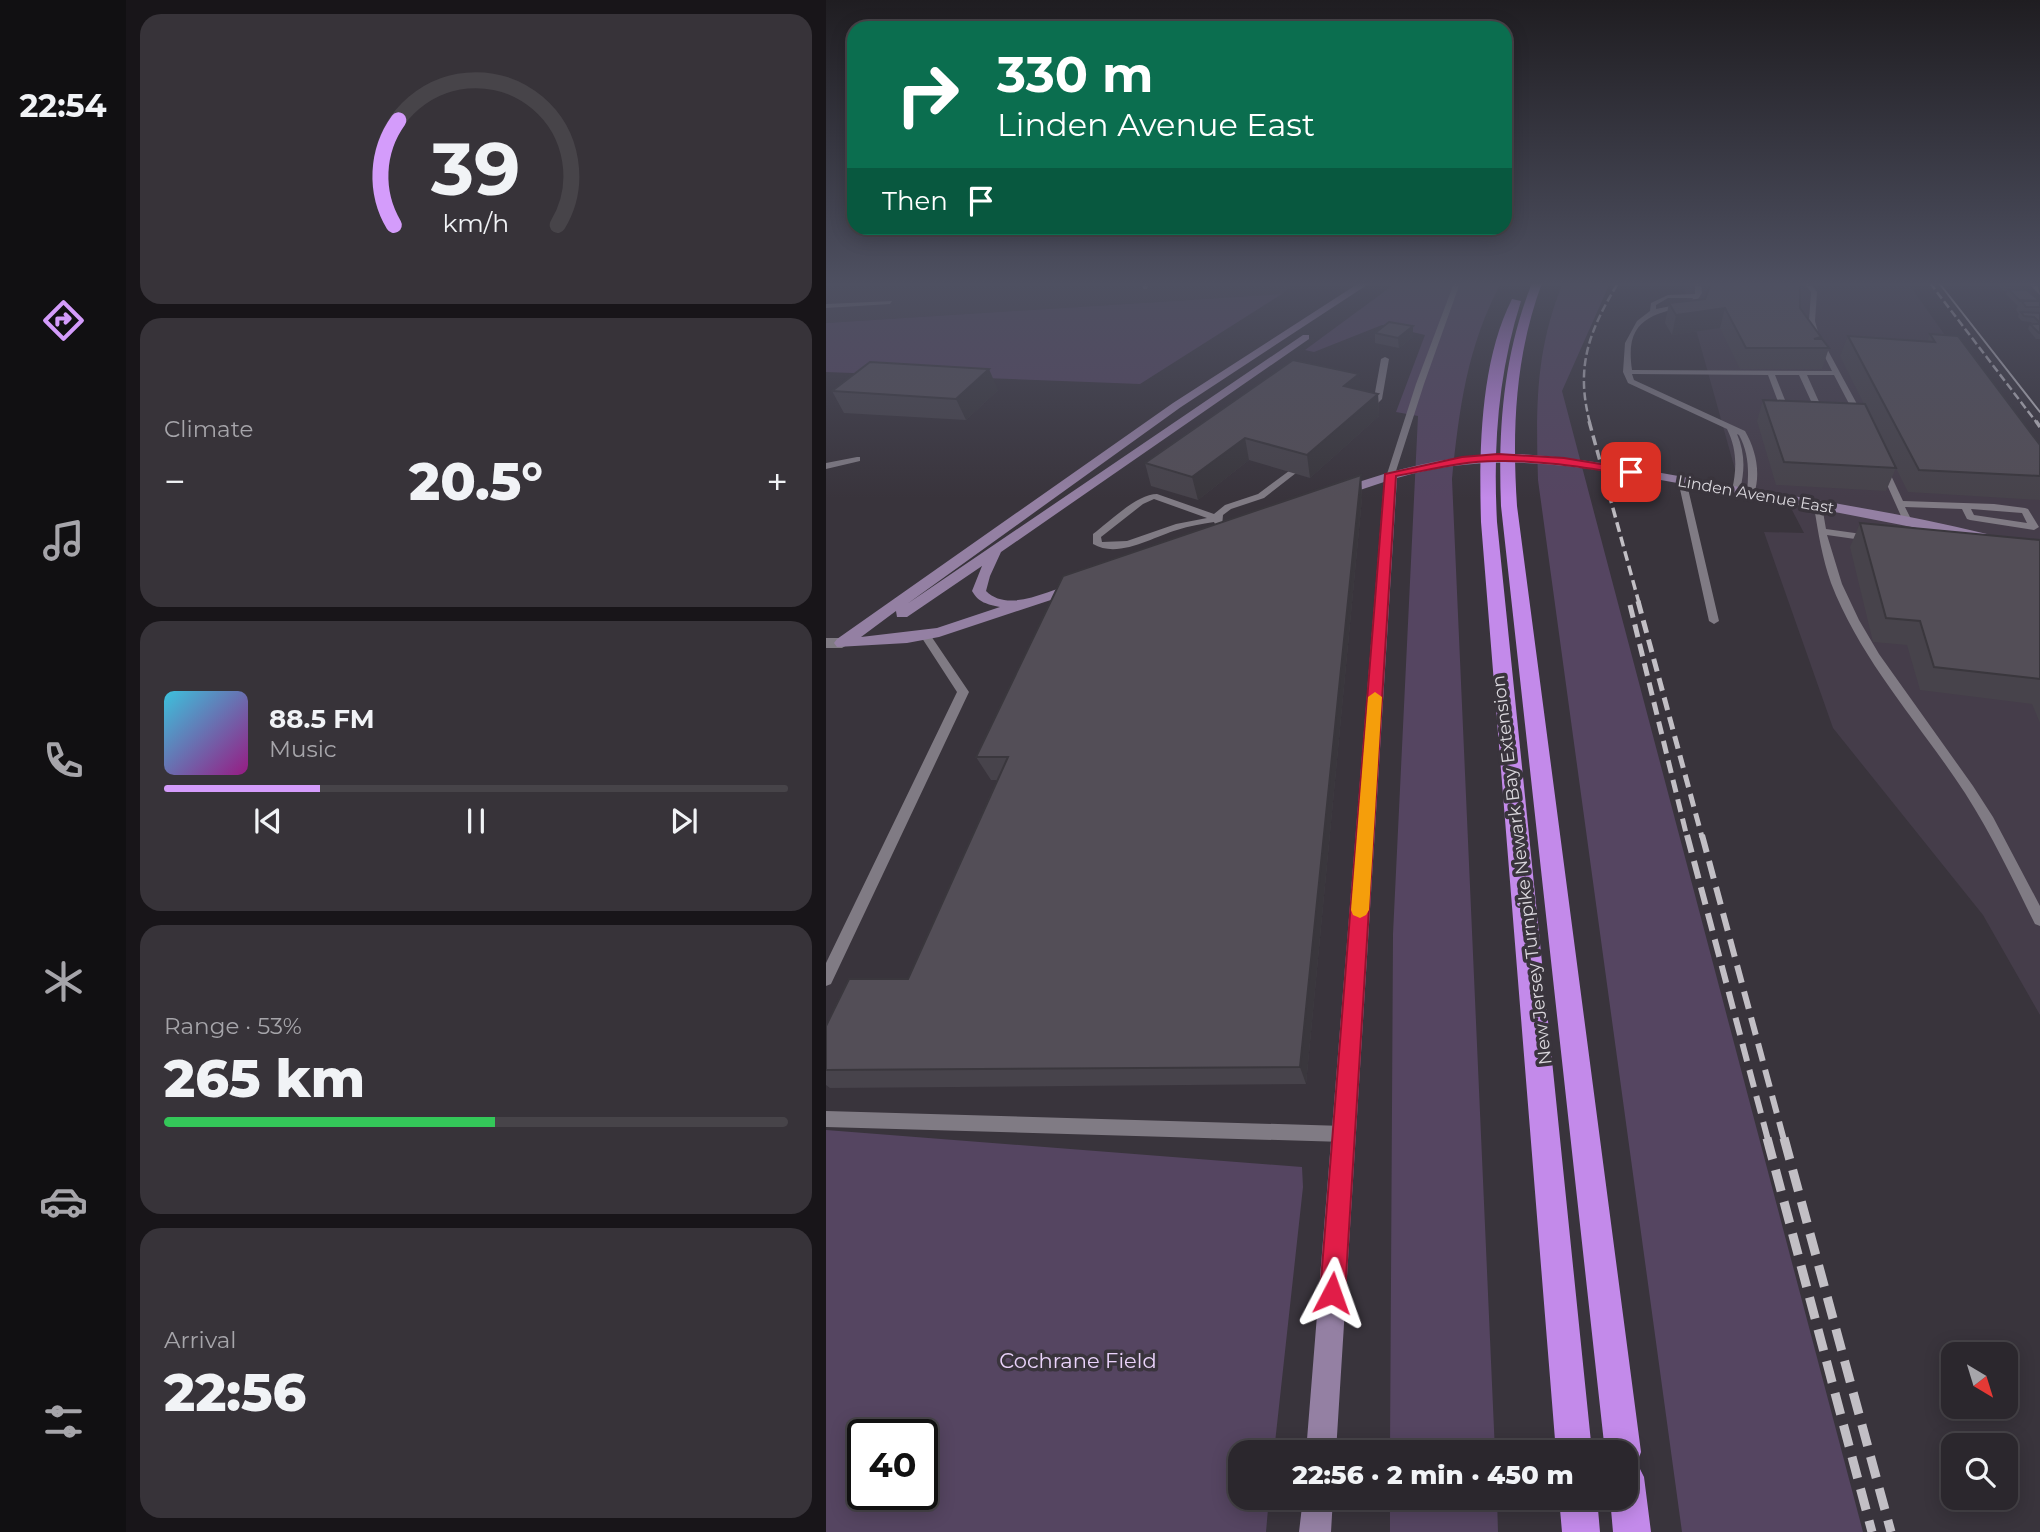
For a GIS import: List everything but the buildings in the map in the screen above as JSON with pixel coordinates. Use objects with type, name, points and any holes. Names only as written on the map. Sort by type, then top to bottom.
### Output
[{"type":"highway","name":"New Jersey Turnpike Newark Bay Extension","points":[[1499,354],[1488,441],[1513,545],[1622,1440]]},
{"type":"highway","name":"New Jersey Turnpike Newark Bay Extension","points":[[1515,354],[1507,440],[1497,481],[1573,1440]]},
{"type":"highway","points":[[1579,1510],[1581,1532]]},
{"type":"highway","points":[[1630,1510],[1632,1532]]},
{"type":"street","points":[[834,643],[1177,405],[1259,354]]},
{"type":"street","points":[[862,642],[999,549],[1274,354]]},
{"type":"street","name":"Linden Avenue East","points":[[1330,497],[1391,474],[1462,460],[1498,457],[1564,462],[1682,480],[1908,523],[1924,530],[2001,541]]},
{"type":"street","points":[[1322,1440],[1391,474]]},
{"type":"street","points":[[999,549],[979,582],[982,598],[992,603],[1026,604]]},
{"type":"street","points":[[834,643],[925,635],[1091,582]]},
{"type":"street","points":[[1315,1532],[1317,1510]]},
{"type":"lane","points":[[1391,474],[1431,354]]},
{"type":"lane","points":[[1626,354],[1627,372],[1631,382],[1742,433],[1748,442],[1754,470],[1751,492]]},
{"type":"lane","points":[[1827,354],[1867,430]]},
{"type":"lane","points":[[1364,412],[1378,399],[1385,359]]},
{"type":"lane","points":[[1627,372],[1837,373]]},
{"type":"lane","points":[[1772,373],[1787,415]]},
{"type":"lane","points":[[1802,373],[1820,413],[1806,416]]},
{"type":"lane","points":[[1776,415],[1796,416]]},
{"type":"lane","points":[[1730,426],[1740,457],[1741,474],[1736,490]]},
{"type":"lane","points":[[1878,454],[1908,523]]},
{"type":"lane","points":[[826,466],[857,459]]},
{"type":"lane","points":[[1224,537],[1218,514],[1228,506],[1261,496],[1292,473]]},
{"type":"lane","points":[[1682,480],[1714,621]]},
{"type":"lane","points":[[1154,496],[1218,519],[1180,526],[1112,547],[1098,544],[1095,540],[1096,536],[1140,502],[1154,496]]},
{"type":"lane","points":[[1900,504],[1965,506],[2025,511],[2034,527],[1970,517],[1965,506]]},
{"type":"lane","points":[[1818,506],[1821,531],[1840,592],[1872,653],[1971,792],[2040,920]]},
{"type":"lane","points":[[1821,531],[1876,539]]},
{"type":"lane","points":[[826,979],[963,692],[925,635]]},
{"type":"lane","points":[[826,1119],[1344,1134]]},
{"type":"shaded area","points":[[1703,354],[1959,354],[2040,469],[2040,1015],[1983,915],[1833,728],[1764,532],[1804,533],[1792,510],[1741,491]]},
{"type":"green space","points":[[826,354],[1187,354],[1140,384],[826,372]]},
{"type":"green space","points":[[1418,354],[1472,354],[1462,403],[1452,479],[1494,1440],[1390,1440],[1393,934],[1418,416],[1396,412]]},
{"type":"green space","points":[[1578,354],[1562,391],[1863,1532],[1682,1532],[1538,480],[1537,429],[1542,356]]},
{"type":"green space","name":"Cochrane Field","points":[[826,1130],[1302,1167],[1303,1187],[1275,1440],[1228,1440],[1228,1510],[1268,1510],[1266,1532],[826,1532]]},
{"type":"green space","points":[[1390,1510],[1497,1510],[1498,1532],[1390,1532]]},
{"type":"tram line","points":[[1995,354],[2040,412]]},
{"type":"railway","points":[[1587,354],[1584,384],[1590,423]]},
{"type":"railway","points":[[1985,354],[2037,423]]},
{"type":"railway","points":[[1589,421],[1639,603]]},
{"type":"railway","points":[[2036,421],[2040,427]]},
{"type":"railway","points":[[1638,601],[1702,837]]},
{"type":"railway","points":[[1630,605],[1687,837]]},
{"type":"railway","points":[[1687,835],[1768,1140]]},
{"type":"railway","points":[[1702,835],[1784,1140]]},
{"type":"railway","points":[[1767,1138],[1872,1532]]},
{"type":"railway","points":[[1784,1138],[1891,1532]]},
{"type":"slow traffic","points":[[1360,910],[1375,697]]},
{"type":"route","points":[[1332,1293],[1391,474],[1462,460],[1498,457],[1564,462],[1631,472]]}]
